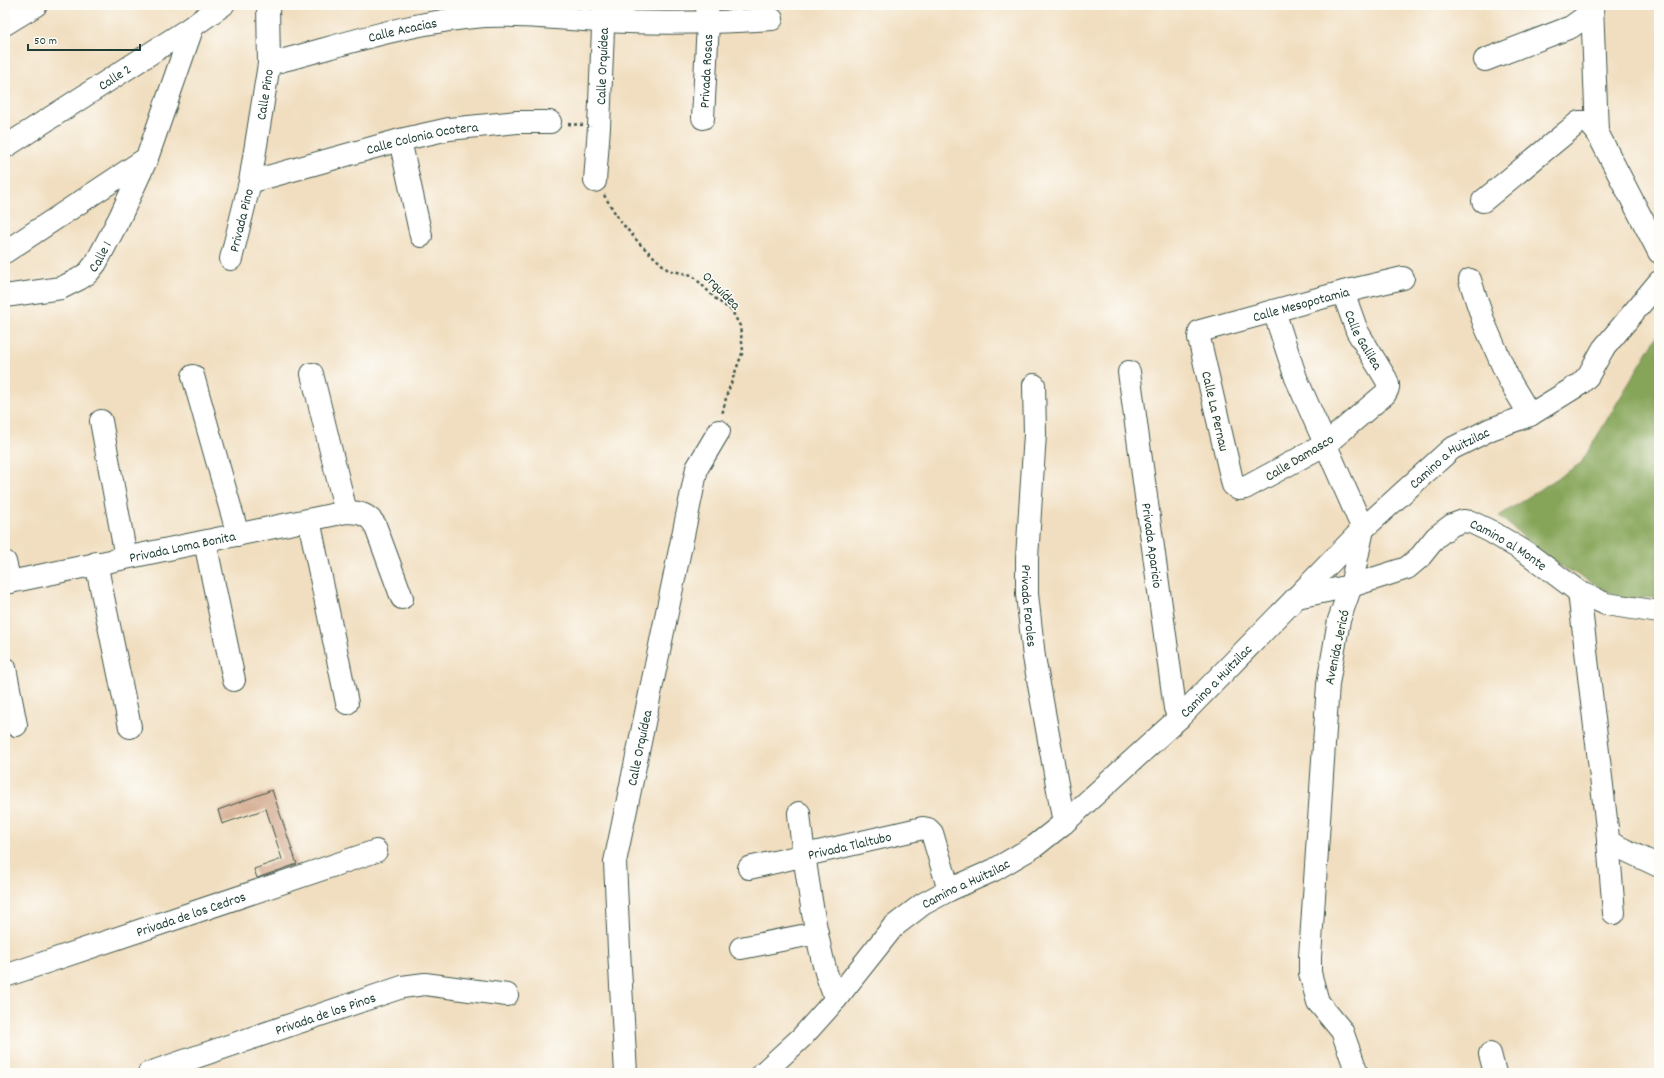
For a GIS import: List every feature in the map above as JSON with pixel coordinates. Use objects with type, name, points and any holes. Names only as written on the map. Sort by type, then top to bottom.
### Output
[{"type":"street","points":[[5,24],[36,5]]},
{"type":"street","name":"Calle 2","points":[[5,147],[193,26],[223,5]]},
{"type":"street","name":"Calle Pino","points":[[250,182],[269,64],[268,5]]},
{"type":"street","points":[[1485,60],[1571,27],[1592,9]]},
{"type":"street","points":[[1592,9],[1597,132]]},
{"type":"street","name":"Calle Acacias","points":[[269,64],[414,26],[484,16],[532,16],[603,13],[708,14],[772,19]]},
{"type":"street","name":"Calle Orquídea","points":[[595,181],[599,127],[603,13]]},
{"type":"street","name":"Privada Rosas","points":[[703,118],[708,14]]},
{"type":"street","name":"Calle 1","points":[[5,296],[61,288],[80,279],[88,273],[96,263],[120,217],[147,158],[193,26]]},
{"type":"street","name":"Calle Colonia Ocotera","points":[[250,182],[400,140],[450,129],[517,122],[550,122]]},
{"type":"street","points":[[1483,201],[1579,122],[1588,122],[1597,132],[1659,252]]},
{"type":"street","points":[[400,140],[421,236]]},
{"type":"street","points":[[5,252],[147,158]]},
{"type":"street","name":"Privada Pino","points":[[231,259],[250,182]]},
{"type":"street","name":"Calle Mesopotamia","points":[[1200,331],[1343,292],[1403,278]]},
{"type":"street","points":[[1470,280],[1484,323],[1506,373],[1530,415]]},
{"type":"street","name":"Camino a Huitzilac","points":[[763,1073],[802,1037],[836,999],[893,927],[922,904],[994,870],[1028,850],[1064,823],[1179,718],[1363,529],[1451,449],[1491,429],[1530,415],[1580,384],[1588,376],[1603,349],[1659,282]]},
{"type":"street","name":"Calle Galilea","points":[[1343,292],[1357,331],[1388,384]]},
{"type":"street","points":[[1274,311],[1296,378],[1363,529]]},
{"type":"street","name":"Calle La Pernau","points":[[1200,331],[1199,338],[1233,485],[1238,489]]},
{"type":"street","name":"Privada Aparicio","points":[[1129,372],[1175,708],[1179,718]]},
{"type":"street","points":[[312,374],[353,512],[371,518],[375,525],[402,598]]},
{"type":"street","points":[[193,376],[238,535]]},
{"type":"street","name":"Calle Damasco","points":[[1238,489],[1245,488],[1326,444],[1385,394],[1388,384]]},
{"type":"street","name":"Privada Faroles","points":[[1034,385],[1035,434],[1027,558],[1027,594],[1034,657],[1064,823]]},
{"type":"street","points":[[101,421],[126,557]]},
{"type":"street","name":"Calle Orquídea","points":[[626,1073],[618,950],[615,862],[697,468],[719,431]]},
{"type":"street","name":"Privada Loma Bonita","points":[[7,576],[96,563],[353,512]]},
{"type":"street","points":[[309,520],[348,703]]},
{"type":"street","name":"Camino al Monte","points":[[1297,597],[1351,586],[1400,571],[1420,557],[1436,537],[1452,525],[1463,522],[1471,522],[1490,531],[1527,553],[1579,592],[1606,604],[1659,612]]},
{"type":"street","name":"Avenida Jericó","points":[[1357,1073],[1342,1031],[1318,1002],[1310,973],[1310,957],[1328,684],[1339,620],[1351,586],[1363,529]]},
{"type":"street","points":[[205,542],[234,680]]},
{"type":"street","points":[[96,563],[130,727]]},
{"type":"street","points":[[1579,592],[1608,842],[1614,913]]},
{"type":"street","points":[[5,668],[16,725]]},
{"type":"street","points":[[749,868],[803,856],[799,813]]},
{"type":"street","name":"Privada Tlaltubo","points":[[836,999],[826,978],[803,856],[923,828],[928,829],[932,833],[949,890]]},
{"type":"street","points":[[1608,842],[1659,866]]},
{"type":"street","name":"Privada de los Cedros","points":[[5,976],[376,851]]},
{"type":"street","points":[[741,948],[817,933]]},
{"type":"street","name":"Privada de los Pinos","points":[[149,1073],[402,987],[425,984],[507,995]]},
{"type":"path","points":[[550,122],[599,127]]},
{"type":"path","name":"Orquídea","points":[[595,181],[620,221],[640,244],[668,270],[692,275],[716,299],[732,311],[740,326],[743,351],[727,394],[719,431]]},
{"type":"green space","points":[[1659,333],[1659,597],[1623,599],[1552,561],[1499,516],[1581,463]]},
{"type":"building","points":[[272,790],[297,864],[257,878],[254,869],[282,859],[266,809],[222,824],[218,810]]}]
